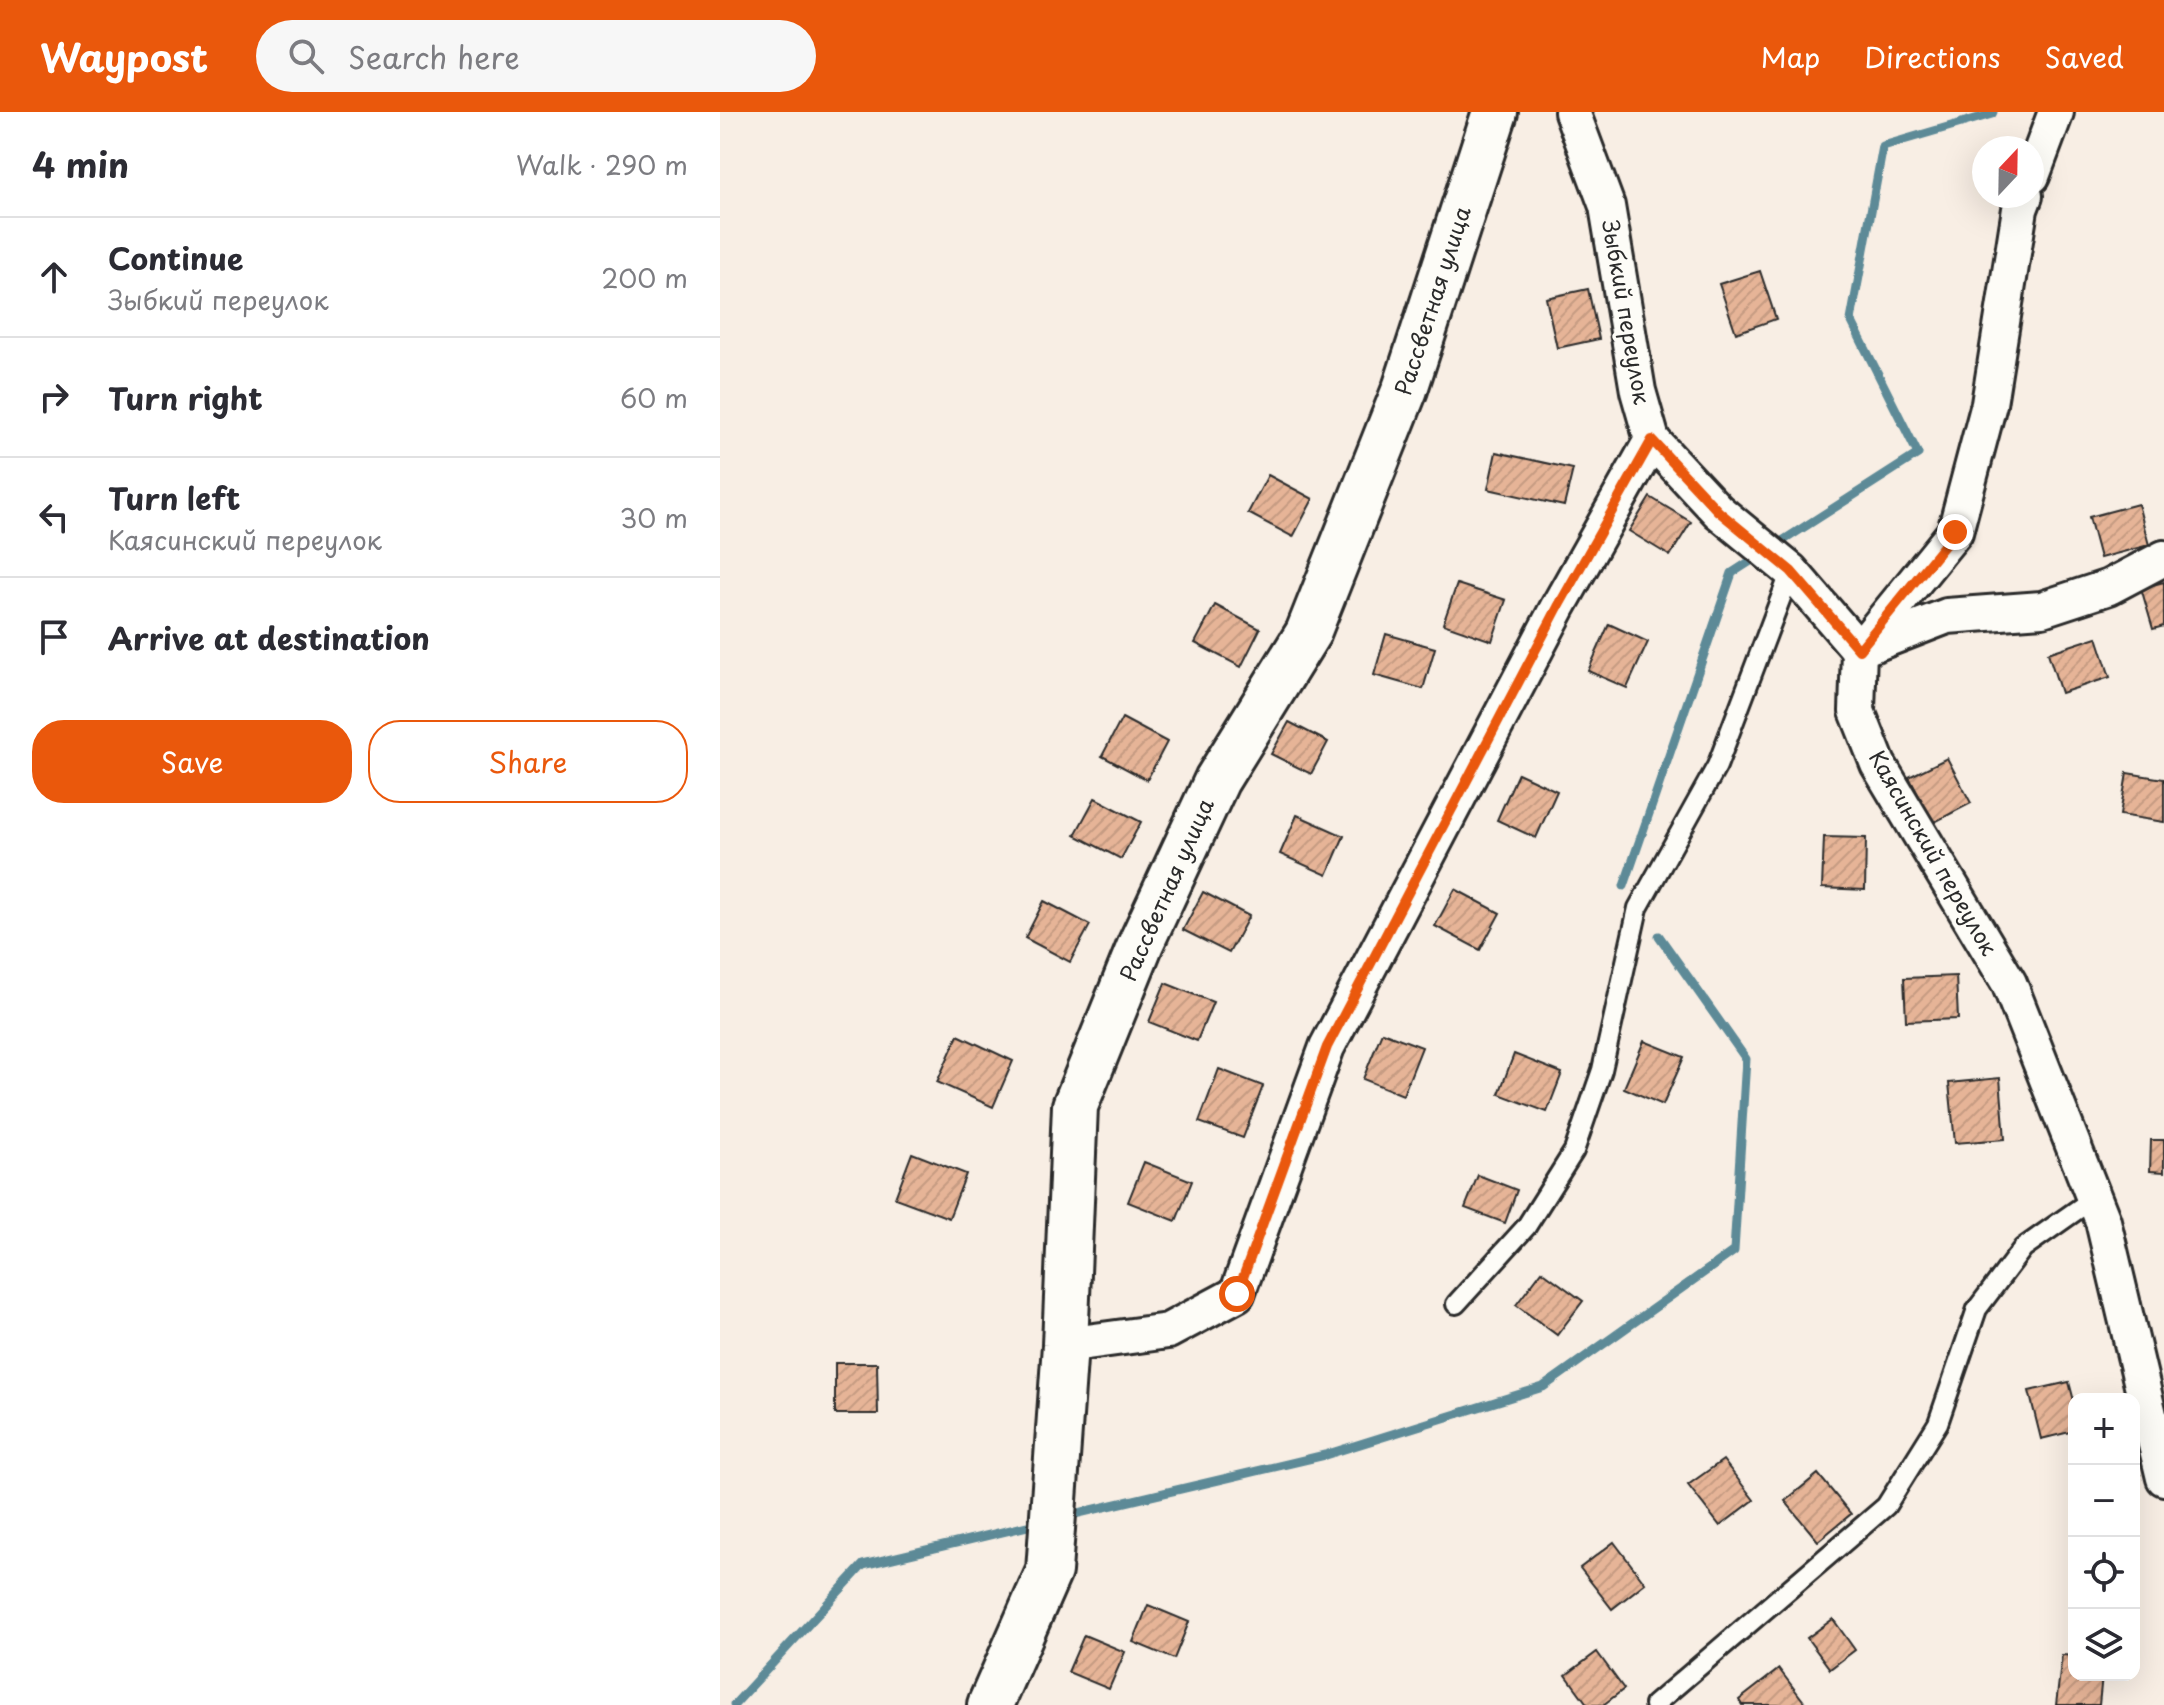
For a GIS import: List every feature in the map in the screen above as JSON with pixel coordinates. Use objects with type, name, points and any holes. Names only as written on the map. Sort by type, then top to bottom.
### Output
[{"type":"street","name":"Рассветная улица","points":[[990,1705],[1049,1571],[1065,1345],[1075,1106],[1141,943],[1217,780],[1308,633],[1405,389],[1495,112]]},
{"type":"street","name":"Зыбкий переулок","points":[[1572,112],[1607,206],[1638,391],[1652,440]]},
{"type":"street","points":[[2044,144],[2056,112]]},
{"type":"street","points":[[1859,650],[1955,532],[1989,404],[2020,208]]},
{"type":"street","points":[[1065,1345],[1168,1331],[1237,1294],[1327,1047],[1551,620],[1652,440],[1718,511],[1787,568],[1859,650]]},
{"type":"street","points":[[1859,650],[1947,616],[2042,609],[2109,587],[2164,558]]},
{"type":"street","name":"Каясинский переулок","points":[[1859,650],[1857,711],[1878,764],[2009,983],[2103,1221],[2164,1478]]},
{"type":"lane","points":[[1456,1304],[1526,1227],[1574,1151],[1602,1070],[1638,908],[1717,766],[1787,568]]},
{"type":"lane","points":[[1654,1705],[1886,1506],[1938,1423],[1977,1309],[2023,1248],[2094,1198]]},
{"type":"building","points":[[1760,271],[1776,319],[1736,333],[1719,284]]},
{"type":"building","points":[[1588,289],[1599,339],[1557,348],[1546,298]]},
{"type":"building","points":[[1496,452],[1573,469],[1564,506],[1488,489]]},
{"type":"building","points":[[1268,475],[1313,499],[1293,537],[1248,513]]},
{"type":"building","points":[[1650,497],[1691,522],[1670,556],[1629,531]]},
{"type":"building","points":[[2138,504],[2149,545],[2100,558],[2089,517]]},
{"type":"building","points":[[2164,582],[2164,626],[2153,629],[2141,588]]},
{"type":"building","points":[[1457,584],[1506,600],[1492,641],[1443,624]]},
{"type":"building","points":[[1215,605],[1260,629],[1241,667],[1195,643]]},
{"type":"building","points":[[1609,624],[1648,642],[1627,688],[1588,671]]},
{"type":"building","points":[[1386,634],[1435,648],[1423,689],[1374,675]]},
{"type":"building","points":[[2097,637],[2110,677],[2061,693],[2048,653]]},
{"type":"building","points":[[1122,718],[1167,742],[1147,780],[1102,756]]},
{"type":"building","points":[[1289,722],[1328,742],[1311,774],[1271,754]]},
{"type":"building","points":[[1947,758],[1971,803],[1933,823],[1909,777]]},
{"type":"building","points":[[1518,773],[1557,791],[1536,838],[1497,820]]},
{"type":"building","points":[[2127,773],[2164,779],[2164,822],[2120,815]]},
{"type":"building","points":[[1095,798],[1141,822],[1121,859],[1075,835]]},
{"type":"building","points":[[1297,815],[1344,836],[1327,875],[1280,854]]},
{"type":"building","points":[[1824,837],[1866,838],[1865,890],[1822,888]]},
{"type":"building","points":[[1455,889],[1500,913],[1480,950],[1435,926]]},
{"type":"building","points":[[1203,892],[1249,916],[1229,953],[1183,930]]},
{"type":"building","points":[[1044,901],[1090,925],[1070,962],[1025,938]]},
{"type":"building","points":[[1956,976],[1958,1019],[1906,1021],[1904,978]]},
{"type":"building","points":[[1165,983],[1213,1002],[1197,1041],[1149,1022]]},
{"type":"building","points":[[1382,1032],[1422,1047],[1403,1095],[1363,1079]]},
{"type":"building","points":[[958,1035],[1013,1061],[993,1107],[937,1082]]},
{"type":"building","points":[[1644,1041],[1684,1057],[1663,1105],[1624,1088]]},
{"type":"building","points":[[1514,1054],[1562,1073],[1547,1112],[1499,1094]]},
{"type":"building","points":[[1219,1069],[1263,1086],[1243,1138],[1199,1122]]},
{"type":"building","points":[[2000,1078],[2005,1139],[1955,1143],[1949,1083]]},
{"type":"building","points":[[2151,1140],[2164,1140],[2164,1172],[2150,1171]]},
{"type":"building","points":[[912,1153],[966,1174],[949,1218],[895,1198]]},
{"type":"building","points":[[1144,1162],[1192,1181],[1176,1221],[1128,1202]]},
{"type":"building","points":[[1478,1175],[1517,1190],[1505,1223],[1465,1208]]},
{"type":"building","points":[[1542,1271],[1583,1301],[1557,1335],[1516,1305]]},
{"type":"building","points":[[835,1363],[877,1363],[878,1414],[835,1414]]},
{"type":"building","points":[[2069,1382],[2072,1393],[2068,1393],[2068,1432],[2041,1439],[2029,1391]]},
{"type":"building","points":[[1723,1460],[1754,1500],[1720,1526],[1688,1485]]},
{"type":"building","points":[[1818,1474],[1851,1514],[1818,1541],[1785,1501]]},
{"type":"building","points":[[1614,1542],[1645,1583],[1612,1609],[1580,1568]]},
{"type":"building","points":[[1148,1605],[1189,1622],[1174,1659],[1133,1642]]},
{"type":"building","points":[[1833,1619],[1855,1650],[1830,1669],[1807,1638]]},
{"type":"building","points":[[1084,1635],[1125,1652],[1109,1689],[1068,1672]]},
{"type":"building","points":[[1597,1652],[1624,1689],[1603,1705],[1588,1705],[1566,1675]]},
{"type":"building","points":[[2062,1655],[2068,1656],[2068,1681],[2101,1681],[2099,1705],[2056,1705]]},
{"type":"building","points":[[1779,1669],[1805,1703],[1742,1705],[1739,1700]]},
{"type":"waterway","points":[[1773,547],[1918,454],[1851,320],[1883,146],[1993,112]]},
{"type":"waterway","points":[[1624,886],[1732,573],[1760,555]]},
{"type":"waterway","points":[[1066,1516],[1325,1455],[1543,1387],[1734,1251],[1746,1059],[1659,936]]},
{"type":"waterway","points":[[734,1705],[863,1565],[1040,1523]]},
{"type":"route","points":[[1237,1294],[1327,1047],[1558,607],[1652,440],[1718,511],[1791,571],[1859,650],[1955,532]]}]
